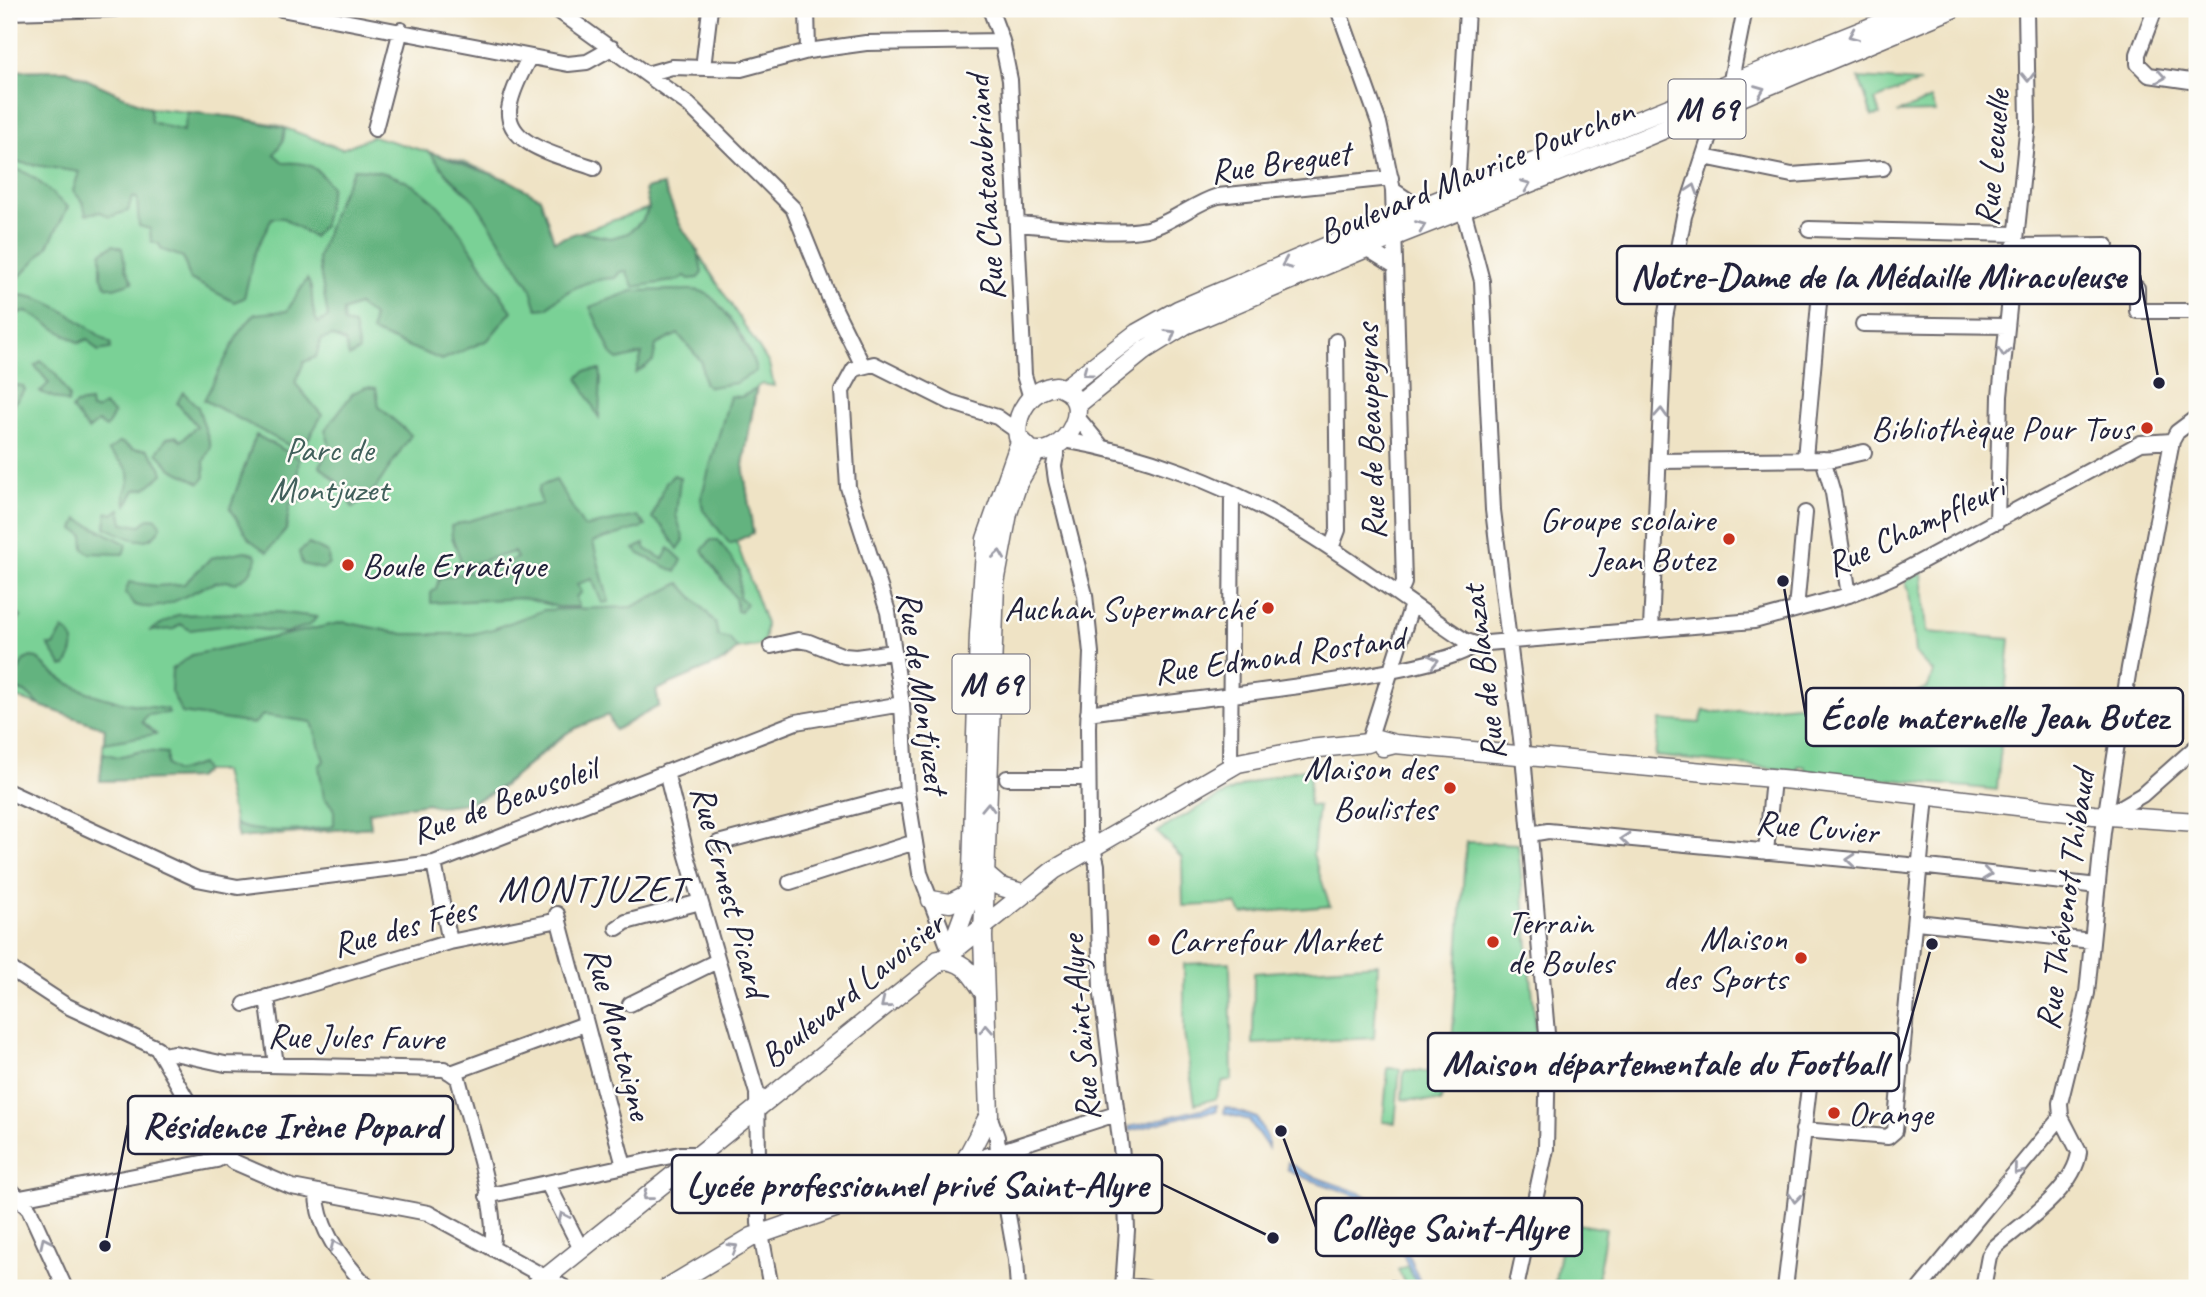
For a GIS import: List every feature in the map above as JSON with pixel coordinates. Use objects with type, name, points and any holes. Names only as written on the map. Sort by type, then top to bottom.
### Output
[{"type":"main road","name":"Boulevard Maurice Pourchon","points":[[1078,411],[1146,349],[1185,325],[1366,248],[1432,204],[1461,201],[1730,85],[1916,9]]},
{"type":"main road","name":"Boulevard Maurice Pourchon","points":[[1065,388],[1137,333],[1178,310],[1724,103],[1909,29],[1952,9]]},
{"type":"main road","points":[[1065,388],[1078,411],[1042,447],[1033,398],[1065,388]]},
{"type":"main road","name":"M 69","points":[[964,1163],[989,1115],[984,924],[995,583],[1008,513],[1018,483],[1042,447]]},
{"type":"main road","name":"M 69","points":[[944,956],[970,893],[980,621],[986,539],[1042,447]]},
{"type":"main road","name":"Boulevard Lavoisier","points":[[540,1283],[1022,893],[1093,847],[1238,763],[1309,748],[1368,743],[1376,748],[1395,744],[1773,779],[2194,823]]},
{"type":"main road","points":[[985,874],[999,886],[1022,893]]},
{"type":"main road","points":[[931,900],[950,903],[970,893]]},
{"type":"main road","points":[[944,956],[966,966],[984,992]]},
{"type":"main road","points":[[667,1288],[760,1234],[964,1163]]},
{"type":"street","points":[[9,12],[115,9]]},
{"type":"street","points":[[281,9],[401,30],[529,58],[580,64],[612,48]]},
{"type":"street","points":[[556,9],[689,105],[793,208],[829,297],[862,365],[874,364],[950,402],[997,417],[1042,447],[1102,447],[1164,467],[1232,494],[1331,548],[1475,644]]},
{"type":"street","points":[[703,68],[710,9]]},
{"type":"street","points":[[807,9],[808,51]]},
{"type":"street","name":"Rue Chateaubriand","points":[[990,9],[1002,41],[1010,80],[1026,366],[1033,398]]},
{"type":"street","name":"Rue de Beaupeyras","points":[[1338,9],[1379,123],[1392,184],[1404,583],[1399,594]]},
{"type":"street","name":"Rue de Blanzat","points":[[1467,9],[1460,107],[1461,201],[1482,281],[1492,492],[1523,755],[1548,1045],[1546,1149],[1516,1288]]},
{"type":"street","points":[[1651,628],[1665,318],[1684,216],[1716,118],[1730,85],[1745,9]]},
{"type":"street","name":"Rue Lecuelle","points":[[1997,522],[2000,396],[2028,123],[2026,9]]},
{"type":"street","points":[[2155,9],[2138,54],[2138,64],[2149,75],[2197,82]]},
{"type":"street","points":[[375,129],[401,30]]},
{"type":"street","points":[[647,74],[671,68],[741,69],[808,51],[866,43],[1002,41]]},
{"type":"street","points":[[529,58],[510,104],[509,119],[518,135],[533,145],[594,169]]},
{"type":"street","points":[[1704,157],[1792,175],[1883,168]]},
{"type":"street","points":[[1392,184],[1411,202],[1432,204]]},
{"type":"street","name":"Rue Breguet","points":[[1017,223],[1136,232],[1155,227],[1200,201],[1218,196],[1392,184]]},
{"type":"street","points":[[1809,229],[2106,245]]},
{"type":"street","points":[[1366,248],[1395,267]]},
{"type":"street","points":[[1805,458],[1822,270],[1828,267],[2014,273]]},
{"type":"street","points":[[2137,288],[2137,311],[2197,311]]},
{"type":"street","points":[[1863,324],[2007,326]]},
{"type":"street","points":[[1331,548],[1338,530],[1336,341]]},
{"type":"street","name":"Rue de Montjuzet","points":[[862,365],[849,375],[842,391],[846,474],[851,499],[888,612],[902,704],[907,793],[920,873],[931,900],[944,956]]},
{"type":"street","points":[[997,417],[1033,398]]},
{"type":"street","points":[[1078,411],[1102,447]]},
{"type":"street","points":[[2172,441],[2177,432],[2197,417]]},
{"type":"street","name":"Rue Champfleuri","points":[[1475,644],[1754,621],[1849,595],[1884,581],[2141,443],[2172,441]]},
{"type":"street","name":"Rue Thévenot Thibaud","points":[[2061,1117],[2060,1103],[2087,993],[2098,887],[2129,668],[2172,441]]},
{"type":"street","points":[[1042,447],[1085,595],[1091,653],[1088,778],[1089,831],[1093,847]]},
{"type":"street","points":[[1659,461],[1823,459],[1864,452]]},
{"type":"street","points":[[1823,459],[1833,493],[1849,595]]},
{"type":"street","points":[[1230,769],[1232,494]]},
{"type":"street","points":[[1796,609],[1805,513]]},
{"type":"street","points":[[1368,743],[1412,604]]},
{"type":"street","points":[[771,646],[798,640],[829,648],[844,656],[893,652]]},
{"type":"street","name":"Rue Edmond Rostand","points":[[1088,713],[1390,671],[1463,654],[1475,644]]},
{"type":"street","name":"Rue de Beausoleil","points":[[9,792],[197,879],[227,887],[434,863],[796,722],[902,704]]},
{"type":"street","points":[[2108,815],[2142,795],[2197,746]]},
{"type":"street","name":"Rue Ernest Picard","points":[[666,772],[716,961],[757,1093],[760,1234],[771,1288]]},
{"type":"street","points":[[1007,778],[1088,778]]},
{"type":"street","points":[[1766,852],[1773,779]]},
{"type":"street","points":[[718,843],[907,793]]},
{"type":"street","points":[[2142,795],[2152,818]]},
{"type":"street","points":[[1803,1130],[1893,1135],[1917,922],[1926,796]]},
{"type":"street","name":"Rue Cuvier","points":[[1531,834],[1540,831],[1919,866],[2098,887]]},
{"type":"street","points":[[790,882],[915,842]]},
{"type":"street","name":"Rue Saint-Alyre","points":[[1093,847],[1101,918],[1101,987],[1127,1230],[1123,1287]]},
{"type":"street","points":[[434,863],[450,942]]},
{"type":"street","points":[[617,928],[626,922],[700,902]]},
{"type":"street","name":"Rue des Fées","points":[[245,1004],[450,942],[558,917]]},
{"type":"street","name":"Rue Montaigne","points":[[558,917],[584,1024],[624,1166]]},
{"type":"street","points":[[1917,922],[2092,941]]},
{"type":"street","points":[[630,1004],[716,961]]},
{"type":"street","points":[[9,968],[67,1006],[149,1042],[163,1055],[201,1124],[226,1156],[273,1181],[317,1193],[415,1208],[492,1246],[540,1283],[565,1288]]},
{"type":"street","points":[[267,998],[276,1065]]},
{"type":"street","name":"Rue Jules Favre","points":[[163,1055],[174,1053],[225,1064],[444,1069],[451,1073],[584,1024]]},
{"type":"street","points":[[1548,1045],[1812,1062],[1893,1065],[1903,1059]]},
{"type":"street","points":[[1785,1288],[1812,1062]]},
{"type":"street","points":[[451,1073],[458,1078],[487,1196],[494,1237],[492,1246]]},
{"type":"street","points":[[964,1163],[1116,1114]]},
{"type":"street","points":[[989,1115],[1000,1152],[999,1165],[1018,1288]]},
{"type":"street","points":[[1920,1288],[2061,1117],[2079,1152],[2079,1159],[2067,1184],[1989,1256],[1983,1288]]},
{"type":"street","points":[[487,1196],[680,1154],[699,1154]]},
{"type":"street","points":[[14,1193],[216,1160],[226,1156]]},
{"type":"street","points":[[548,1184],[581,1249]]},
{"type":"street","points":[[14,1193],[29,1209],[65,1288]]},
{"type":"street","points":[[317,1193],[317,1204],[341,1258],[369,1288]]},
{"type":"street","points":[[1123,1287],[1147,1288]]},
{"type":"street","points":[[1376,1288],[1394,1288]]},
{"type":"green space","name":"Parc de Montjuzet","points":[[66,70],[150,108],[234,117],[277,125],[342,149],[373,136],[463,162],[508,180],[540,198],[554,241],[649,208],[645,189],[663,185],[680,225],[769,364],[774,386],[762,384],[757,387],[743,465],[753,533],[736,541],[766,624],[763,643],[737,649],[726,660],[656,690],[659,706],[615,730],[608,715],[571,730],[499,790],[473,802],[432,806],[428,803],[369,812],[371,827],[238,838],[223,771],[205,771],[196,778],[100,781],[105,728],[9,695],[9,71]]},
{"type":"green space","points":[[66,70],[150,108],[151,122],[183,131],[188,112],[234,117],[285,128],[283,141],[274,154],[284,163],[311,166],[331,187],[323,226],[313,237],[283,218],[272,218],[255,252],[244,298],[234,302],[190,279],[183,257],[162,250],[159,244],[151,241],[150,229],[139,226],[137,198],[132,197],[128,211],[109,217],[101,212],[86,214],[83,202],[73,191],[79,172],[9,161],[9,71]]},
{"type":"green space","points":[[1859,78],[1920,82],[1875,100],[1880,115],[1872,116]]},
{"type":"green space","points":[[1931,99],[1936,112],[1897,113]]},
{"type":"green space","points":[[429,152],[508,180],[540,198],[554,241],[579,232],[611,238],[628,233],[642,221],[649,208],[645,189],[663,185],[680,225],[698,251],[702,273],[698,278],[689,279],[685,276],[679,280],[634,287],[626,271],[620,272],[615,278],[578,287],[547,308],[537,309],[530,287],[475,201]]},
{"type":"green space","points":[[9,168],[26,173],[68,207],[47,248],[9,288]]},
{"type":"green space","points":[[354,169],[384,173],[409,183],[431,199],[465,240],[512,311],[488,340],[442,360],[372,332],[373,316],[358,305],[343,311],[344,323],[354,325],[359,351],[349,357],[345,342],[332,336],[321,340],[316,357],[304,362],[295,383],[322,415],[301,452],[204,400],[240,331],[255,314],[287,311],[307,279],[318,323],[328,317],[318,258],[337,202]]},
{"type":"green space","points":[[113,245],[122,248],[126,269],[133,282],[114,288],[106,286],[101,275],[101,253]]},
{"type":"green space","points":[[9,288],[15,295],[41,300],[66,312],[111,344],[110,349],[98,351],[87,339],[79,343],[28,312],[13,318],[9,353]]},
{"type":"green space","points":[[694,290],[708,295],[726,313],[754,362],[756,371],[736,383],[710,387],[704,383],[701,361],[678,334],[656,345],[653,361],[636,373],[642,354],[618,360],[612,355],[590,307],[632,291]]},
{"type":"green space","points":[[41,361],[55,373],[69,396],[68,403],[40,392],[49,383],[35,366]]},
{"type":"green space","points":[[600,370],[599,418],[578,378],[585,371]]},
{"type":"green space","points":[[16,385],[23,386],[25,390],[9,409],[9,390]]},
{"type":"green space","points":[[366,387],[376,388],[379,407],[411,435],[375,489],[353,508],[338,483],[320,466],[330,446],[325,430],[353,393]]},
{"type":"green space","points":[[756,389],[743,465],[753,533],[730,544],[703,510],[701,498],[730,396],[741,397]]},
{"type":"green space","points":[[183,392],[198,407],[211,447],[204,461],[205,477],[200,483],[172,469],[157,453],[167,438],[176,436],[181,441],[197,426],[177,403]]},
{"type":"green space","points":[[90,402],[91,409],[96,410],[104,405],[114,414],[106,428],[98,422],[88,430],[72,409],[76,404]]},
{"type":"green space","points":[[256,435],[299,458],[297,480],[304,492],[300,502],[290,503],[286,530],[267,552],[249,539],[230,508]]},
{"type":"green space","points":[[120,442],[133,449],[147,449],[163,474],[146,488],[135,490],[127,505],[125,492],[130,476],[120,461],[108,451]]},
{"type":"green space","points":[[674,475],[680,478],[676,515],[684,540],[678,549],[662,526],[652,518],[666,482]]},
{"type":"green space","points":[[556,480],[584,527],[637,516],[646,526],[593,542],[609,602],[602,603],[592,579],[577,584],[582,592],[576,597],[579,607],[558,607],[523,598],[431,603],[431,593],[436,589],[439,578],[491,568],[517,558],[514,552],[463,566],[452,537],[451,526],[503,511],[542,504],[538,492],[540,486]]},
{"type":"green space","points":[[120,509],[123,523],[139,526],[150,518],[157,519],[161,526],[156,534],[143,540],[136,540],[105,527],[107,512],[113,514]]},
{"type":"green space","points":[[78,519],[127,544],[123,554],[89,553],[84,549],[83,535],[74,529]]},
{"type":"green space","points":[[711,540],[718,540],[740,571],[739,597],[746,603],[741,612],[737,611],[735,598],[702,550]]},
{"type":"green space","points":[[309,544],[328,553],[329,564],[322,569],[302,564],[299,552]]},
{"type":"green space","points":[[644,544],[646,549],[663,559],[669,548],[682,560],[676,572],[634,549]]},
{"type":"green space","points":[[245,551],[255,554],[257,559],[249,574],[236,583],[225,581],[213,584],[162,606],[135,605],[125,593],[129,582],[156,586],[184,584],[211,558]]},
{"type":"green space","points":[[1922,572],[1927,632],[2010,639],[1997,790],[1805,771],[1805,766],[1798,766],[1797,771],[1655,756],[1660,720],[1700,723],[1704,710],[1717,713],[1915,693],[1928,687],[1933,672],[1915,653],[1909,590],[1905,581]]},
{"type":"green space","points":[[680,583],[715,622],[718,636],[730,639],[737,649],[726,660],[656,690],[659,706],[615,730],[608,715],[572,730],[486,795],[469,802],[449,805],[436,806],[428,803],[369,812],[371,827],[238,838],[235,824],[269,831],[334,826],[334,808],[324,798],[319,766],[324,761],[312,722],[263,715],[254,724],[182,713],[171,691],[172,669],[192,655],[344,622],[404,634],[472,634],[544,610],[632,607]]},
{"type":"green space","points":[[9,603],[21,617],[9,632]]},
{"type":"green space","points":[[277,612],[317,617],[310,625],[286,633],[229,625],[190,630],[180,624],[174,629],[149,631],[177,615]]},
{"type":"green space","points":[[63,629],[71,637],[74,646],[66,666],[62,666],[48,645],[54,646]]},
{"type":"green space","points":[[37,658],[65,681],[97,696],[167,709],[169,713],[147,715],[142,722],[156,734],[104,743],[105,728],[41,706],[25,692],[9,687],[9,666],[17,673],[24,660]]},
{"type":"green space","points":[[141,751],[167,753],[167,765],[176,772],[201,764],[205,771],[196,778],[100,781],[103,753],[118,757]]},
{"type":"green space","points":[[1310,768],[1309,805],[1318,806],[1313,854],[1330,906],[1242,914],[1236,904],[1183,906],[1182,858],[1157,832],[1230,791],[1266,778]]},
{"type":"green space","name":"Terrain de Boules","points":[[1466,842],[1518,844],[1537,1039],[1525,1059],[1451,1056]]},
{"type":"green space","points":[[1230,962],[1232,1080],[1223,1081],[1215,1099],[1195,1104],[1184,1034],[1184,964]]},
{"type":"green space","points":[[1378,964],[1374,1038],[1253,1044],[1254,973]]},
{"type":"green space","points":[[1388,1068],[1400,1069],[1395,1123],[1383,1122]]},
{"type":"green space","points":[[1404,1070],[1444,1073],[1441,1102],[1402,1099]]},
{"type":"green space","points":[[1565,1222],[1606,1229],[1596,1288],[1555,1281]]},
{"type":"green space","points":[[1407,1266],[1419,1288],[1407,1288],[1398,1270]]},
{"type":"water","points":[[1217,1105],[1217,1111],[1193,1114],[1130,1131],[1129,1127]]},
{"type":"water","points":[[1225,1107],[1257,1118],[1268,1140],[1268,1148],[1249,1120],[1224,1113]]},
{"type":"water","points":[[1288,1162],[1305,1173],[1374,1201],[1400,1235],[1423,1288],[1419,1288],[1390,1228],[1373,1208],[1345,1191],[1296,1174],[1287,1169]]},
{"type":"place","name":"Notre-Dame de la Médaille Miraculeuse","points":[[2159,383]]},
{"type":"place","name":"Bibliothèque Pour Tous","points":[[2147,428]]},
{"type":"place","name":"Groupe scolaire Jean Butez","points":[[1729,539]]},
{"type":"place","name":"Boule Erratique","points":[[348,565]]},
{"type":"place","name":"École maternelle Jean Butez","points":[[1783,581]]},
{"type":"place","name":"Auchan Supermarché","points":[[1268,608]]},
{"type":"place","name":"Maison des Boulistes","points":[[1450,788]]},
{"type":"place","name":"Carrefour Market","points":[[1154,940]]},
{"type":"place","name":"Terrain de Boules","points":[[1493,942]]},
{"type":"place","name":"Maison départementale du Football","points":[[1932,944]]},
{"type":"place","name":"Maison des Sports","points":[[1801,958]]},
{"type":"place","name":"Orange","points":[[1834,1113]]},
{"type":"place","name":"Collège Saint-Alyre","points":[[1281,1131]]},
{"type":"place","name":"Lycée professionnel privé Saint-Alyre","points":[[1273,1238]]},
{"type":"place","name":"Résidence Irène Popard","points":[[105,1246]]},
{"type":"district","name":"MONTJUZET","points":[[593,888]]}]
